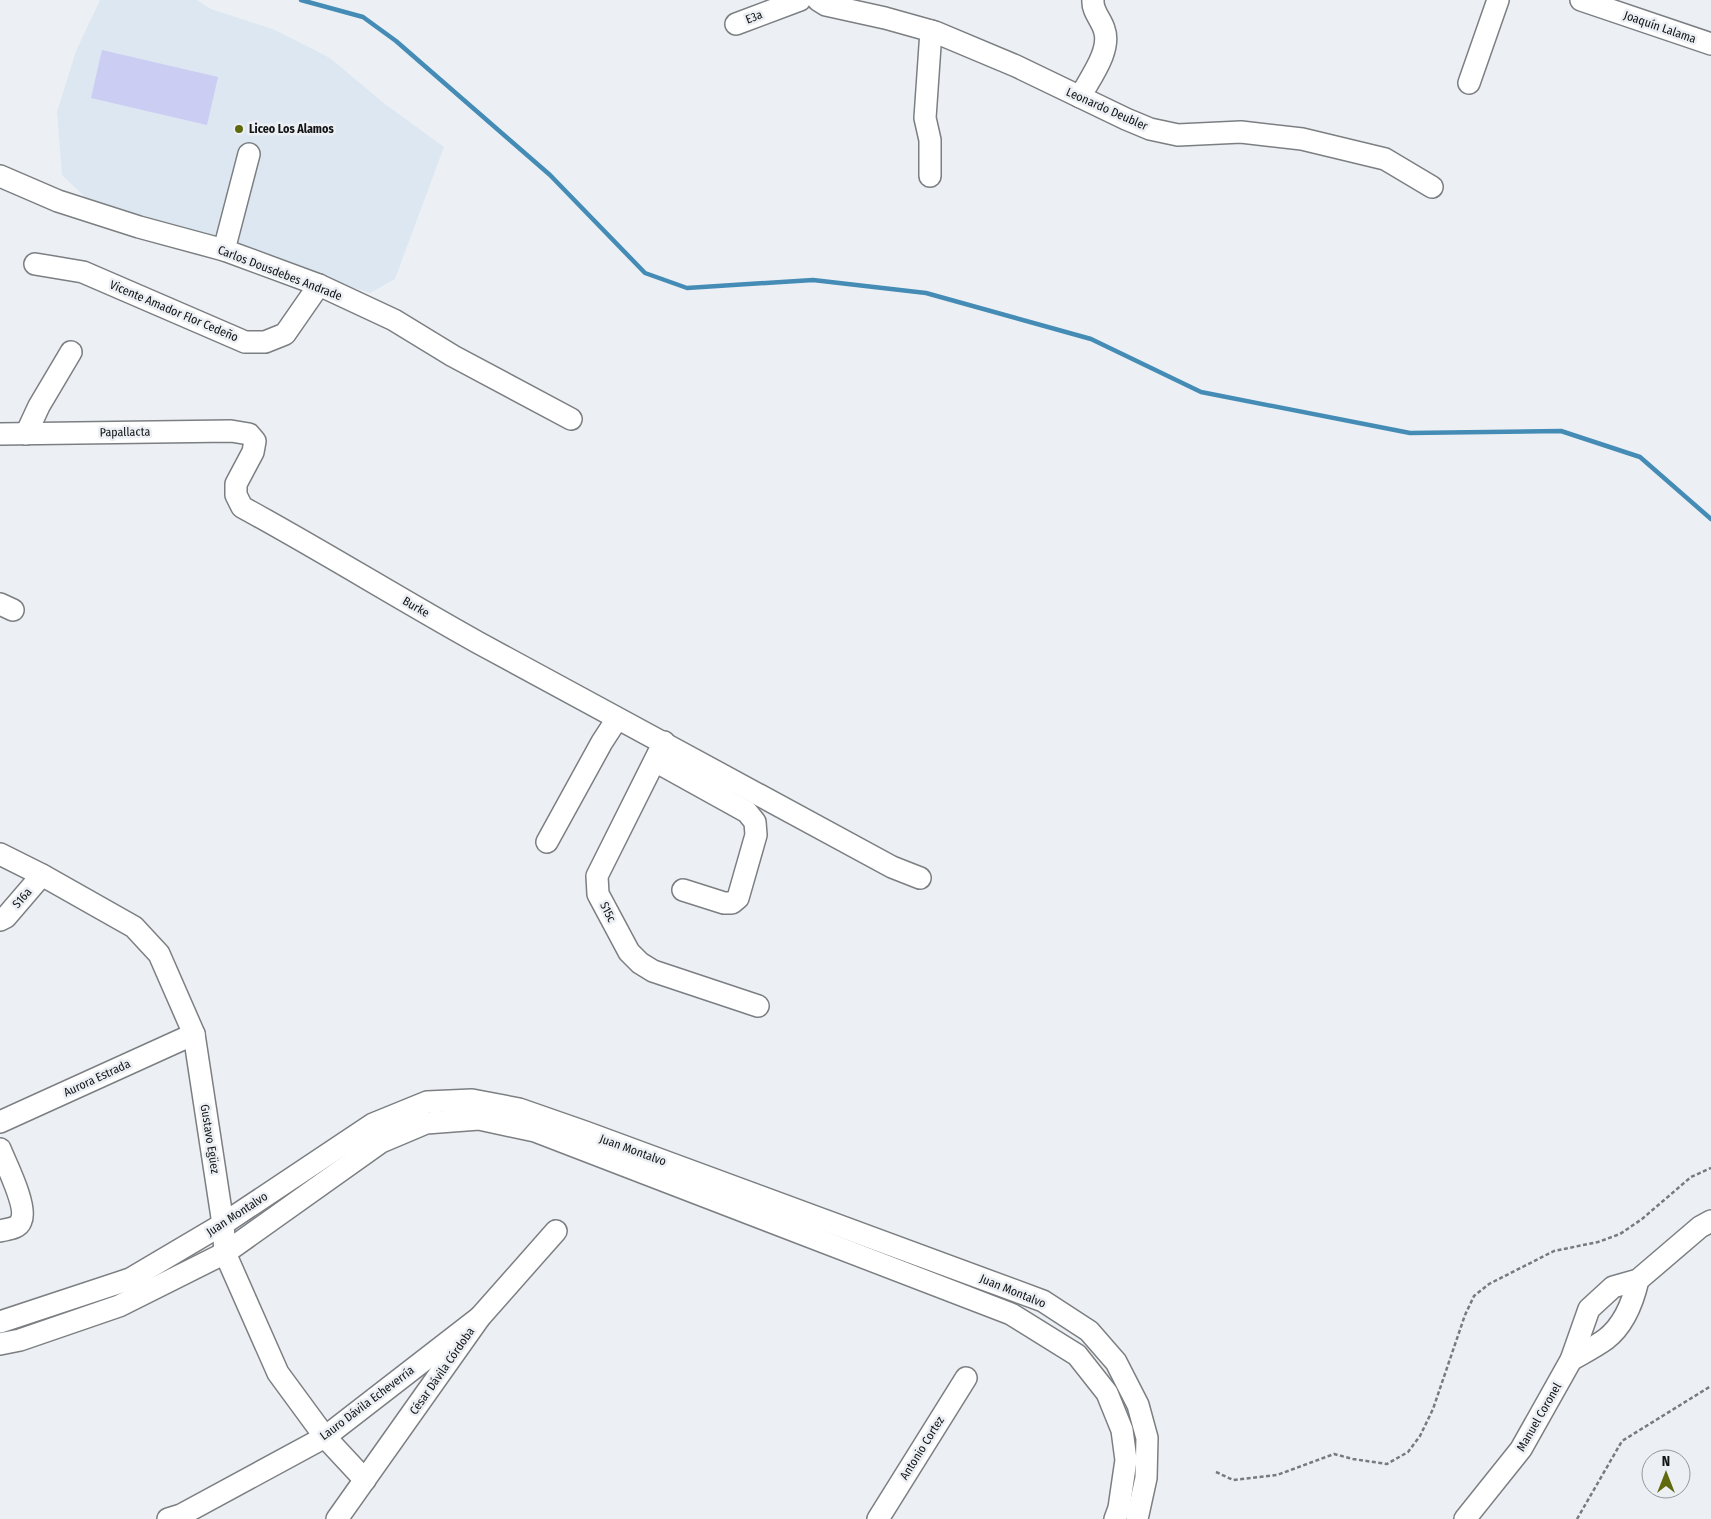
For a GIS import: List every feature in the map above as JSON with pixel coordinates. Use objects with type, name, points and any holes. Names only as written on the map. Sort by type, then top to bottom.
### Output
[{"type":"street","name":"E3a","points":[[736,24],[800,0]]},
{"type":"street","name":"Leonardo Deubler","points":[[818,0],[826,5],[885,18],[931,31],[1016,66],[1150,129],[1178,134],[1241,132],[1293,138],[1385,159],[1432,187]]},
{"type":"street","points":[[1080,97],[1107,42],[1103,25],[1094,9],[1093,0]]},
{"type":"street","points":[[1469,84],[1498,0]]},
{"type":"street","name":"Joaquín Lalama","points":[[1582,0],[1711,44]]},
{"type":"street","points":[[930,176],[930,140],[925,118],[931,31]]},
{"type":"street","points":[[224,250],[249,154]]},
{"type":"street","name":"Carlos Dousdebes Andrade","points":[[0,176],[58,201],[139,227],[224,250],[319,285],[394,320],[453,356],[571,419]]},
{"type":"street","name":"Vicente Amador Flor Cedeño","points":[[35,264],[82,272],[246,342],[265,342],[285,334],[319,285]]},
{"type":"street","points":[[26,434],[39,406],[71,352]]},
{"type":"street","name":"Papallacta","points":[[0,434],[231,431],[249,434]]},
{"type":"street","name":"Burke","points":[[249,434],[255,441],[253,452],[236,484],[236,495],[242,507],[442,622],[617,719],[664,742],[892,867],[920,878]]},
{"type":"street","points":[[547,842],[602,742],[617,719]]},
{"type":"street","name":"S15c","points":[[664,742],[597,876],[598,894],[629,952],[640,963],[653,971],[758,1006]]},
{"type":"street","points":[[655,761],[747,812],[755,822],[756,835],[738,898],[732,903],[724,903],[683,890]]},
{"type":"street","name":"Gustavo Egüez","points":[[0,854],[42,875],[134,927],[159,954],[194,1034],[223,1224],[225,1253],[278,1374],[325,1437],[364,1480]]},
{"type":"street","name":"S16a","points":[[0,920],[6,916],[42,875]]},
{"type":"street","name":"Aurora Estrada","points":[[0,1122],[194,1034]]},
{"type":"street","name":"Juan Montalvo","points":[[0,1322],[130,1280],[223,1224],[373,1124],[427,1102],[472,1100],[519,1109],[558,1131],[1011,1314],[1077,1355],[1107,1393],[1122,1430],[1126,1460],[1119,1508],[1115,1519]]},
{"type":"street","name":"Juan Montalvo","points":[[0,1344],[20,1340],[119,1306],[225,1253],[381,1142],[426,1123],[479,1119],[535,1131],[558,1131],[1043,1301],[1089,1331],[1116,1362],[1138,1405],[1146,1438],[1146,1478],[1137,1519]]},
{"type":"street","points":[[0,1149],[17,1188],[22,1215],[21,1222],[16,1227],[0,1231]]},
{"type":"street","name":"Manuel Coronel","points":[[1465,1519],[1521,1449],[1572,1360],[1589,1309],[1612,1287],[1638,1280],[1700,1227],[1711,1220]]},
{"type":"street","name":"César Dávila Córdoba","points":[[337,1519],[480,1317],[556,1231]]},
{"type":"street","name":"Manuel Coronel","points":[[1572,1360],[1607,1338],[1626,1315],[1634,1298],[1638,1280]]},
{"type":"street","name":"Lauro Dávila Echeverría","points":[[168,1519],[181,1515],[325,1437],[480,1317]]},
{"type":"street","name":"Antonio Cortez","points":[[878,1519],[966,1378]]},
{"type":"path","points":[[1216,1472],[1233,1480],[1277,1475],[1334,1454],[1387,1464],[1408,1452],[1420,1436],[1433,1408],[1465,1315],[1474,1296],[1489,1284],[1554,1251],[1598,1242],[1620,1234],[1691,1177],[1711,1168]]},
{"type":"path","points":[[1577,1519],[1622,1441],[1711,1386]]},
{"type":"shaded area","name":"Liceo Los Alamos","points":[[100,0],[197,0],[211,9],[275,30],[330,58],[385,104],[444,147],[395,279],[370,293],[87,199],[62,175],[57,112],[76,51]]},
{"type":"building","points":[[102,50],[218,77],[207,125],[91,98]]},
{"type":"waterway","points":[[301,0],[363,17],[396,41],[550,175],[645,273],[687,288],[813,280],[926,293],[1091,339],[1201,392],[1410,433],[1561,431],[1640,457],[1711,519]]},
{"type":"place","name":"Liceo Los Alamos","points":[[239,129]]}]
